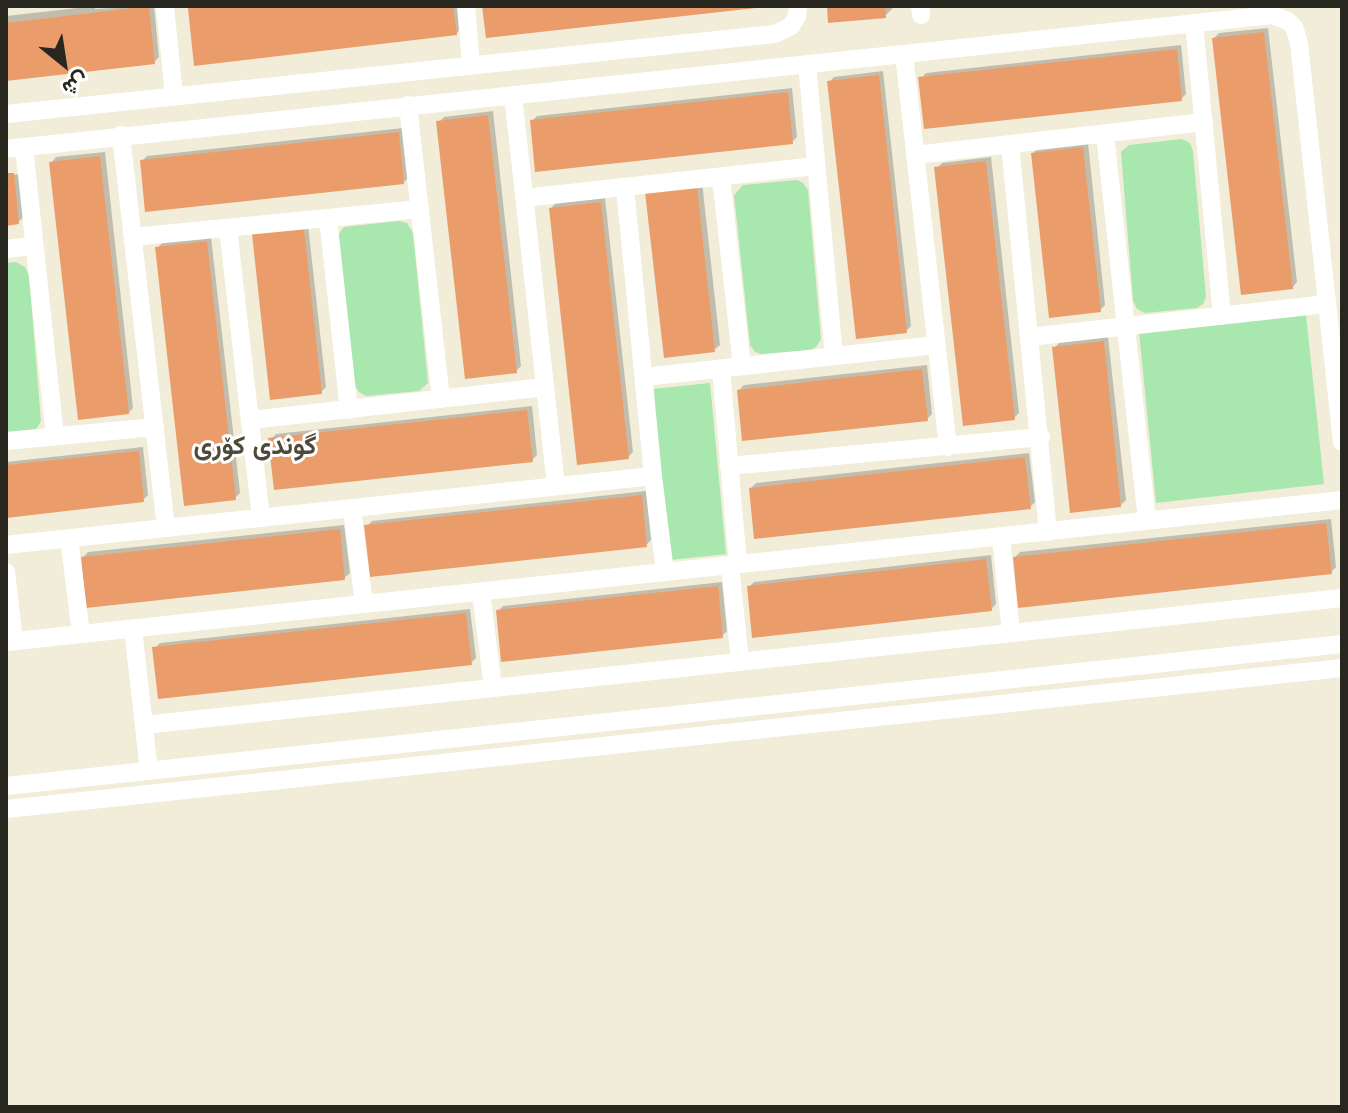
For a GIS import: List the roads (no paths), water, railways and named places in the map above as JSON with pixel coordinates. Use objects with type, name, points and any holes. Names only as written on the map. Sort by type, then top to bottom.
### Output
[{"type":"street","points":[[165,6],[174,96]]},
{"type":"street","points":[[466,6],[471,65]]},
{"type":"street","points":[[6,114],[775,34],[791,26],[798,6]]},
{"type":"street","points":[[55,436],[34,246],[15,148],[1272,15],[1288,21],[1298,35],[1342,442]]},
{"type":"street","points":[[1194,23],[1222,316]]},
{"type":"street","points":[[904,54],[948,447]]},
{"type":"street","points":[[807,64],[834,356]]},
{"type":"street","points":[[513,95],[556,486]]},
{"type":"street","points":[[408,105],[441,399]]},
{"type":"street","points":[[915,155],[1204,122]]},
{"type":"street","points":[[1105,134],[1147,521]]},
{"type":"street","points":[[121,135],[166,528]]},
{"type":"street","points":[[1010,144],[1048,532]]},
{"type":"street","points":[[524,198],[816,166]]},
{"type":"street","points":[[721,177],[742,366]]},
{"type":"street","points":[[625,187],[665,572]]},
{"type":"street","points":[[133,237],[420,209]]},
{"type":"street","points":[[328,218],[349,410]]},
{"type":"street","points":[[228,228],[261,518]]},
{"type":"street","points":[[6,249],[34,246]]},
{"type":"street","points":[[1029,337],[1327,304]]},
{"type":"street","points":[[644,377],[936,345]]},
{"type":"street","points":[[721,369],[740,661]]},
{"type":"street","points":[[251,420],[545,387]]},
{"type":"street","points":[[6,441],[155,427]]},
{"type":"street","points":[[729,466],[1041,437]]},
{"type":"street","points":[[6,545],[653,476]]},
{"type":"street","points":[[6,572],[10,642],[1342,500]]},
{"type":"street","points":[[352,508],[364,604]]},
{"type":"street","points":[[1001,537],[1011,633]]},
{"type":"street","points":[[69,538],[81,634]]},
{"type":"street","points":[[481,592],[493,688]]},
{"type":"street","points":[[144,725],[1342,598]]},
{"type":"street","points":[[133,629],[149,771]]},
{"type":"street","points":[[6,786],[1342,644]]},
{"type":"street","points":[[6,809],[1342,668]]},
{"type":"street","points":[[384,747],[386,768]]},
{"type":"district","name":"گوندی کۆری","points":[[255,446]]}]
